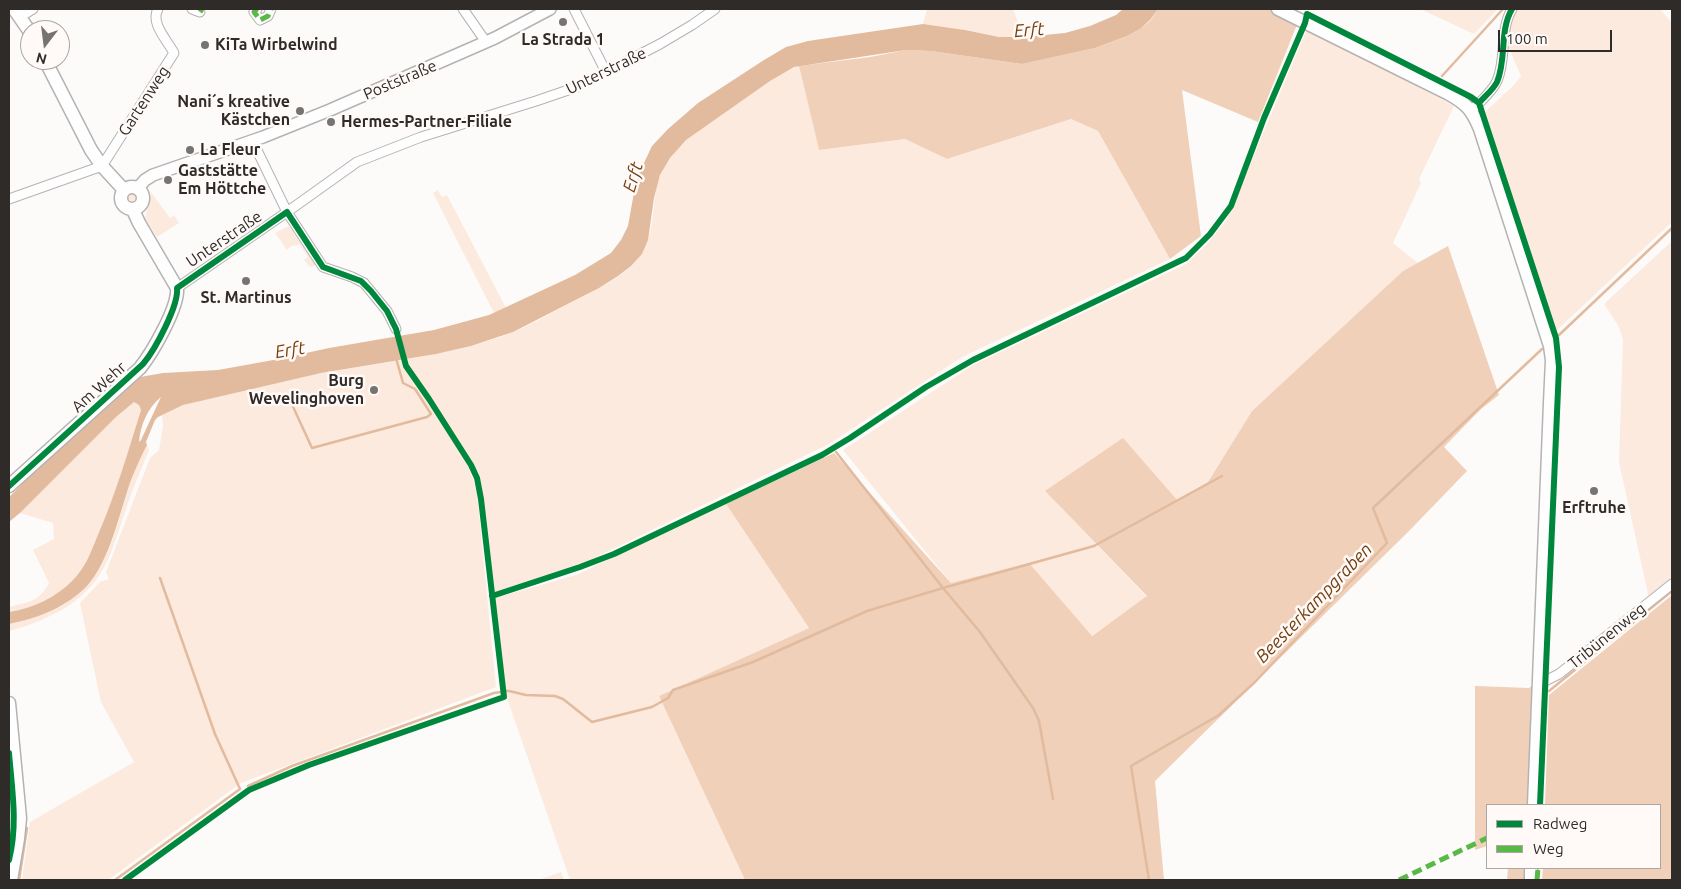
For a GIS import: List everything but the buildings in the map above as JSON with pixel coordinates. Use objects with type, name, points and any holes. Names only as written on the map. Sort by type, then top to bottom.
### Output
[{"type":"main road","points":[[1278,9],[1459,100],[1471,111],[1485,145],[1551,351],[1534,804]]},
{"type":"main road","points":[[50,70],[90,148],[102,166],[124,190]]},
{"type":"main road","points":[[132,210],[139,207],[143,200],[142,193],[137,189],[129,187],[124,190],[121,202],[132,210],[177,288]]},
{"type":"main road","name":"Am Wehr","points":[[9,486],[140,368],[151,354],[176,301],[177,288]]},
{"type":"main road","points":[[9,703],[20,818],[18,844],[10,880]]},
{"type":"street","points":[[17,13],[33,9]]},
{"type":"street","name":"Gartenweg","points":[[102,166],[174,52],[156,22],[155,16],[158,9]]},
{"type":"street","points":[[257,9],[254,12],[260,20],[268,16],[271,9]]},
{"type":"street","points":[[463,9],[486,42]]},
{"type":"street","name":"Poststraße","points":[[137,189],[145,180],[157,173],[252,140],[397,82],[486,42],[550,9]]},
{"type":"street","points":[[574,9],[606,72]]},
{"type":"street","name":"Unterstraße","points":[[177,288],[343,171],[364,159],[421,137],[566,91],[660,44],[692,26],[714,9]]},
{"type":"street","points":[[1471,111],[1497,82],[1501,66],[1506,21],[1512,9]]},
{"type":"street","points":[[252,140],[287,212],[323,267],[364,283],[387,311],[396,329]]},
{"type":"street","points":[[9,199],[102,166]]},
{"type":"street","name":"Tribünenweg","points":[[1539,684],[1559,674],[1672,584]]},
{"type":"shaded area","points":[[927,9],[1013,9],[1024,37],[999,37],[923,24]]},
{"type":"shaded area","points":[[1123,9],[1158,9],[1140,29],[1127,36],[1095,48],[1022,64],[931,51],[906,50],[794,67],[770,81],[686,140],[670,158],[660,175],[654,198],[648,240],[642,254],[631,266],[599,288],[513,332],[471,346],[436,354],[321,373],[183,405],[158,417],[155,420],[146,442],[147,445],[131,480],[114,535],[95,576],[79,594],[60,606],[30,619],[9,624],[9,612],[27,608],[51,597],[73,580],[84,565],[104,521],[121,474],[141,410],[139,405],[134,402],[116,417],[9,522],[9,497],[46,460],[140,377],[163,373],[218,370],[434,330],[489,315],[575,275],[611,253],[621,240],[628,226],[636,181],[652,146],[698,103],[786,47],[808,41],[923,24],[999,37],[1024,37],[1065,33],[1090,26],[1116,15]],"holes":[[[161,397],[139,442],[146,417],[152,406]]]},
{"type":"shaded area","points":[[1158,9],[1270,9],[1298,22],[1258,122],[1182,90],[1201,236],[1170,259],[1098,131],[1071,119],[947,159],[905,139],[819,150],[799,66],[870,57],[906,50],[931,51],[1022,64],[1095,48],[1127,36],[1150,21]]},
{"type":"shaded area","points":[[1420,9],[1498,9],[1474,34]]},
{"type":"shaded area","points":[[1516,9],[1660,9],[1672,23],[1672,222],[1555,332],[1485,112],[1521,76],[1508,46],[1512,12]]},
{"type":"shaded area","points":[[1307,29],[1454,106],[1419,179],[1421,183],[1393,243],[1418,263],[1403,271],[1252,411],[1208,482],[1177,500],[1045,491],[1147,597],[1091,636],[1029,563],[951,583],[843,450],[973,365],[1186,264],[1206,245],[1226,221]]},
{"type":"shaded area","points":[[799,66],[819,150],[905,139],[947,159],[1071,119],[1098,131],[1170,259],[962,357],[829,444],[588,561],[494,593],[479,478],[471,461],[411,372],[407,359],[461,348],[513,332],[584,296],[623,273],[636,261],[646,245],[655,194],[661,174],[675,152],[694,133],[760,87],[780,74]]},
{"type":"shaded area","points":[[438,190],[442,197],[447,195],[506,308],[494,313],[433,193]]},
{"type":"shaded area","points":[[151,192],[170,218],[174,215],[179,223],[157,237],[145,219]]},
{"type":"shaded area","points":[[130,193],[134,193],[138,199],[134,205],[130,205],[126,201],[126,197]]},
{"type":"shaded area","points":[[289,226],[316,265],[310,267],[304,260],[308,257],[299,244],[293,245],[287,250],[275,233]]},
{"type":"shaded area","points":[[1672,241],[1672,578],[1649,598],[1619,462],[1623,339],[1619,327],[1604,304]]},
{"type":"shaded area","points":[[1448,246],[1499,395],[1481,409],[1444,447],[1467,471],[1410,530],[1155,781],[1164,880],[745,880],[659,696],[809,628],[726,504],[834,453],[951,583],[1029,563],[1092,636],[1147,596],[1045,491],[1123,438],[1177,500],[1208,482],[1252,411],[1403,271]]},
{"type":"shaded area","points":[[400,360],[444,424],[464,457],[472,475],[477,493],[496,687],[241,783],[108,880],[22,880],[30,822],[134,762],[101,702],[80,603],[100,582],[109,579],[106,572],[150,458],[159,450],[163,426],[162,415],[183,405],[223,395],[321,373]]},
{"type":"shaded area","points":[[134,402],[139,405],[141,410],[110,506],[84,565],[73,580],[51,597],[27,608],[9,612],[9,607],[37,598],[49,583],[33,550],[54,539],[53,523],[20,513],[116,417]]},
{"type":"shaded area","points":[[147,445],[149,450],[110,554],[91,587],[71,604],[47,618],[9,631],[9,624],[51,611],[79,594],[87,586],[109,550],[131,480]]},
{"type":"shaded area","points":[[726,504],[809,628],[659,696],[745,880],[570,880],[507,698],[495,598],[576,575]]},
{"type":"shaded area","points":[[1672,595],[1672,880],[1542,880],[1543,869],[1661,869],[1661,804],[1545,804],[1549,695]]},
{"type":"shaded area","points":[[1533,685],[1528,804],[1486,804],[1486,846],[1475,850],[1475,686],[1529,688]]},
{"type":"shaded area","points":[[1508,869],[1526,869],[1525,880],[1507,880]]},
{"type":"shaded area","points":[[561,872],[564,880],[538,880]]},
{"type":"waterway","points":[[1442,76],[1503,9]]},
{"type":"waterway","name":"Beesterkampgraben","points":[[1559,335],[1672,228]]},
{"type":"waterway","name":"Beesterkampgraben","points":[[1149,880],[1131,766],[1219,715],[1255,682],[1387,543],[1373,508],[1542,349]]},
{"type":"waterway","points":[[289,398],[312,448],[427,417],[431,414],[415,389],[403,383],[396,358]]},
{"type":"waterway","points":[[836,452],[980,632],[1033,708],[1039,721],[1053,799]]},
{"type":"waterway","points":[[505,691],[526,695],[555,696],[563,699],[592,722],[652,707],[668,698],[673,690],[753,662],[867,611],[1094,546],[1222,476]]},
{"type":"waterway","points":[[115,880],[240,789],[215,734],[160,578]]},
{"type":"waterway","points":[[1549,691],[1672,591]]},
{"type":"waterway","points":[[248,786],[292,766],[501,692]]},
{"type":"waterway","points":[[19,880],[27,828]]},
{"type":"marked path","points":[[257,9],[254,12],[260,20],[268,16],[271,9]]},
{"type":"marked path","points":[[1399,880],[1486,838]]},
{"type":"marked path","points":[[1537,880],[1538,869]]},
{"type":"cycle path","points":[[1479,103],[1497,82],[1502,64],[1506,26],[1512,9]]},
{"type":"cycle path","points":[[492,596],[614,554],[822,455],[926,387],[973,360],[1186,258],[1210,234],[1231,206],[1264,118],[1305,23],[1307,14],[1471,97],[1479,103],[1556,338],[1559,367],[1540,804]]},
{"type":"cycle path","points":[[9,486],[143,364],[154,349],[170,316],[177,296],[177,288],[287,212],[323,267],[361,281],[387,311],[396,329],[406,366],[471,465],[477,478],[504,697],[309,765],[249,790],[125,880]]},
{"type":"cycle path","points":[[9,753],[14,820],[9,860]]},
{"type":"place","name":"La Strada 1","points":[[563,22]]},
{"type":"place","name":"KiTa Wirbelwind","points":[[205,45]]},
{"type":"place","name":"Nani´s kreative Kästchen","points":[[300,111]]},
{"type":"place","name":"Hermes-Partner-Filiale","points":[[331,122]]},
{"type":"place","name":"La Fleur","points":[[190,150]]},
{"type":"place","name":"Gaststätte Em Höttche","points":[[168,180]]},
{"type":"place","name":"St. Martinus","points":[[246,281]]},
{"type":"place","name":"Burg Wevelinghoven","points":[[374,390]]},
{"type":"place","name":"Erftruhe","points":[[1594,491]]},
{"type":"water label","name":"Erft","points":[[1029,30]]},
{"type":"water label","name":"Erft","points":[[633,177]]},
{"type":"water label","name":"Erft","points":[[290,350]]}]
